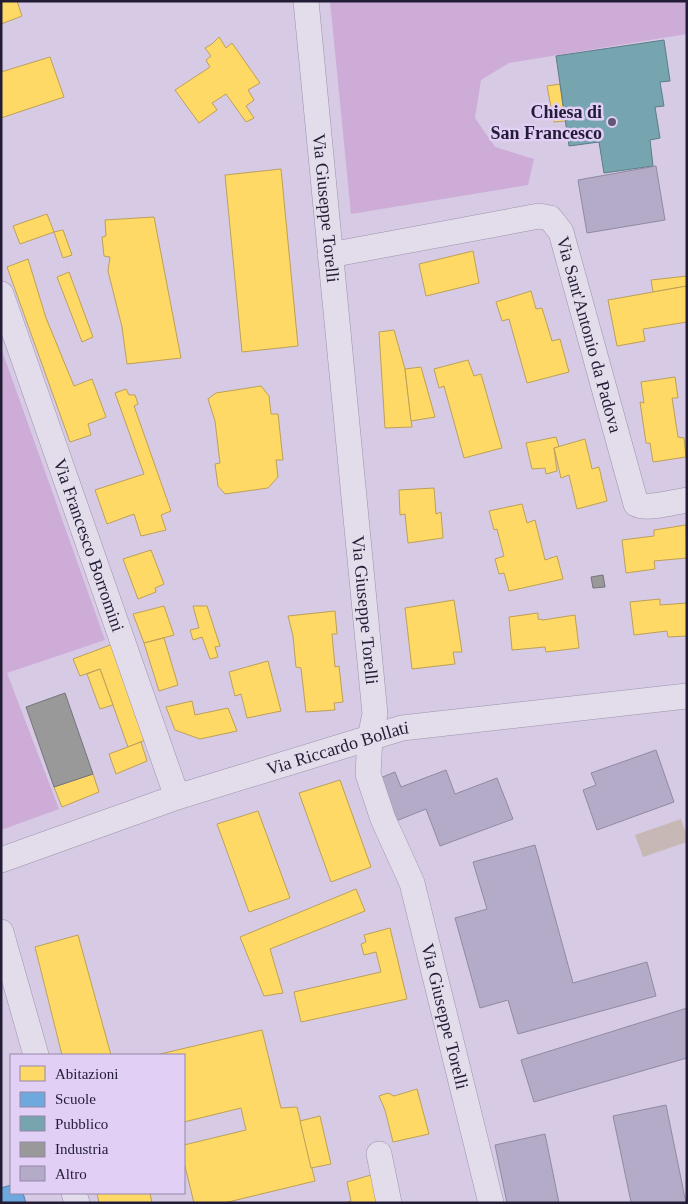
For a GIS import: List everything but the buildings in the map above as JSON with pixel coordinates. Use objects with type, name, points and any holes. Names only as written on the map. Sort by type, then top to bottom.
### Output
[{"type":"street","name":"Via Giuseppe Torelli","points":[[306,1],[375,714],[370,738],[368,774],[383,819],[412,883],[491,1203]]},
{"type":"street","name":"Via Sant'Antonio da Padova","points":[[330,254],[539,216],[550,218],[561,232],[636,504],[648,506],[687,500]]},
{"type":"street","name":"Via Francesco Borromini","points":[[1,294],[177,797]]},
{"type":"street","name":"Via Riccardo Bollati","points":[[1,860],[177,797],[402,728],[687,696]]},
{"type":"street","points":[[1,932],[36,1054]]},
{"type":"street","points":[[379,1154],[389,1203]]},
{"type":"shaded area","points":[[330,1],[687,1],[687,34],[509,63],[481,80],[475,118],[495,147],[534,159],[528,185],[351,214]]},
{"type":"shaded area","points":[[1,348],[105,640],[7,673],[59,809],[1,830]]},
{"type":"shaded area","points":[[681,819],[687,836],[687,842],[643,857],[635,835]]},
{"type":"place","name":"Chiesa di San Francesco","points":[[612,122]]}]
